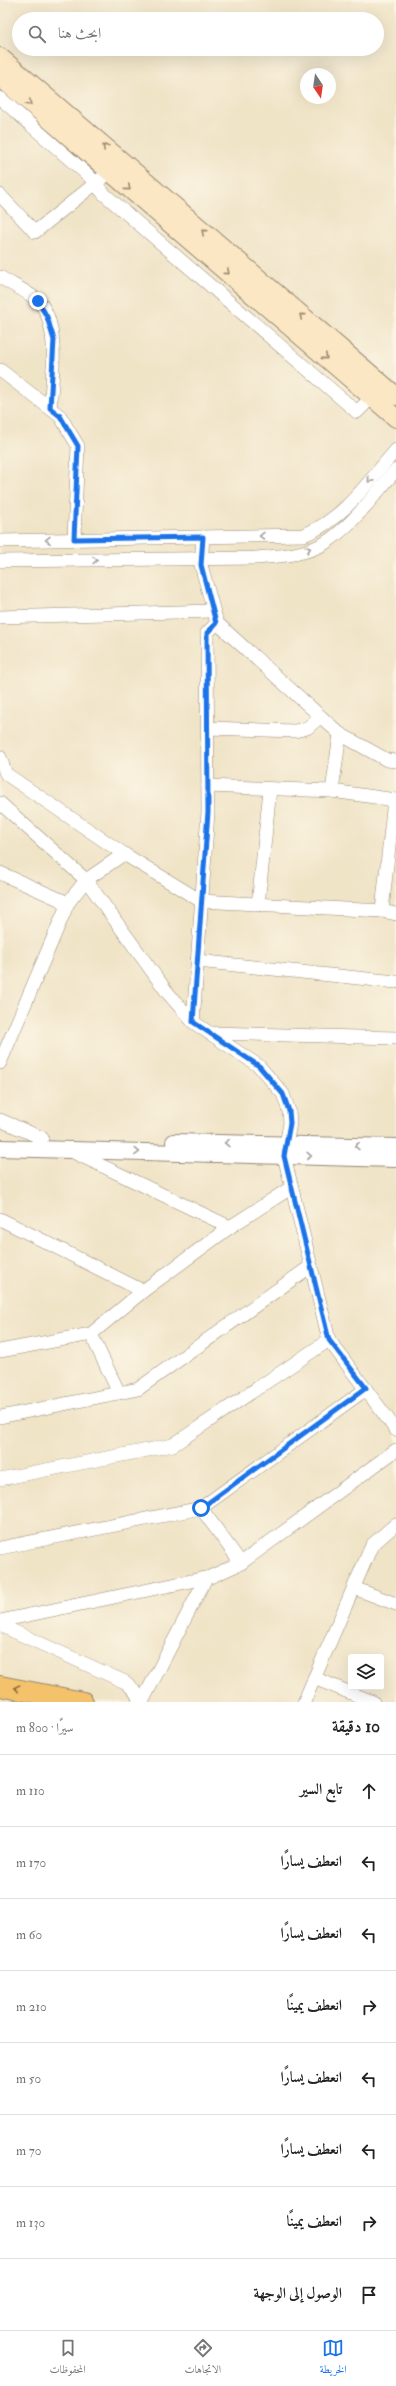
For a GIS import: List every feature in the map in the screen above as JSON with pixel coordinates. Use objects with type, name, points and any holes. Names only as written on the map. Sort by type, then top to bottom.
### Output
[{"type":"main road","points":[[0,57],[396,396]]},
{"type":"main road","points":[[0,77],[396,418]]},
{"type":"main road","points":[[0,1686],[83,1702]]},
{"type":"street","points":[[0,98],[95,183],[104,194],[357,412],[372,397]]},
{"type":"street","points":[[0,195],[35,232],[109,172]]},
{"type":"street","points":[[0,277],[38,301],[47,317],[54,340],[50,408]]},
{"type":"street","points":[[0,370],[60,416],[78,446],[74,539]]},
{"type":"street","points":[[0,541],[304,535],[320,529],[340,514],[396,450]]},
{"type":"street","points":[[0,561],[256,558],[297,553],[324,544],[351,522],[396,470]]},
{"type":"street","points":[[203,537],[201,565],[215,617],[320,717],[340,734],[387,760],[396,761]]},
{"type":"street","points":[[0,617],[215,617]]},
{"type":"street","points":[[193,1022],[208,786],[207,633],[215,617]]},
{"type":"street","points":[[208,728],[295,731],[307,728],[320,717]]},
{"type":"street","points":[[332,791],[340,734]]},
{"type":"street","points":[[0,757],[6,774],[124,854],[201,901],[396,914]]},
{"type":"street","points":[[208,786],[332,791],[395,800],[382,912]]},
{"type":"street","points":[[258,905],[270,789]]},
{"type":"street","points":[[0,803],[86,880],[167,992],[193,1022],[259,1066],[283,1094],[289,1111],[290,1123],[284,1150],[329,1340],[396,1430]]},
{"type":"street","points":[[0,1063],[68,903],[86,880],[124,854]]},
{"type":"street","points":[[0,873],[68,903]]},
{"type":"street","points":[[197,961],[396,982]]},
{"type":"street","points":[[210,1033],[396,1038]]},
{"type":"street","points":[[0,1120],[42,1138]]},
{"type":"street","points":[[0,1139],[42,1138],[284,1150],[396,1159]]},
{"type":"street","points":[[0,1148],[70,1150],[284,1150],[396,1147]]},
{"type":"street","points":[[70,1150],[230,1227]]},
{"type":"street","points":[[0,1351],[91,1334],[143,1291],[230,1227],[292,1187]]},
{"type":"street","points":[[0,1219],[143,1291]]},
{"type":"street","points":[[0,1417],[138,1389],[311,1266]]},
{"type":"street","points":[[91,1334],[119,1393]]},
{"type":"street","points":[[0,1479],[173,1445],[329,1340]]},
{"type":"street","points":[[0,1548],[201,1508],[366,1388]]},
{"type":"street","points":[[0,1621],[206,1578],[241,1563],[396,1450]]},
{"type":"street","points":[[201,1508],[241,1563]]},
{"type":"street","points":[[304,1702],[372,1545],[396,1524]]},
{"type":"street","points":[[140,1702],[206,1578]]},
{"type":"street","points":[[354,1588],[396,1604]]},
{"type":"street","points":[[0,1625],[125,1682],[133,1688],[140,1702]]},
{"type":"street","points":[[314,1678],[373,1702]]},
{"type":"route","points":[[38,301],[47,317],[54,340],[50,408],[60,416],[78,446],[74,539],[203,537],[201,565],[216,623],[207,633],[208,812],[193,1022],[259,1066],[283,1094],[289,1111],[290,1123],[284,1144],[284,1156],[329,1340],[366,1388],[201,1508]]}]
